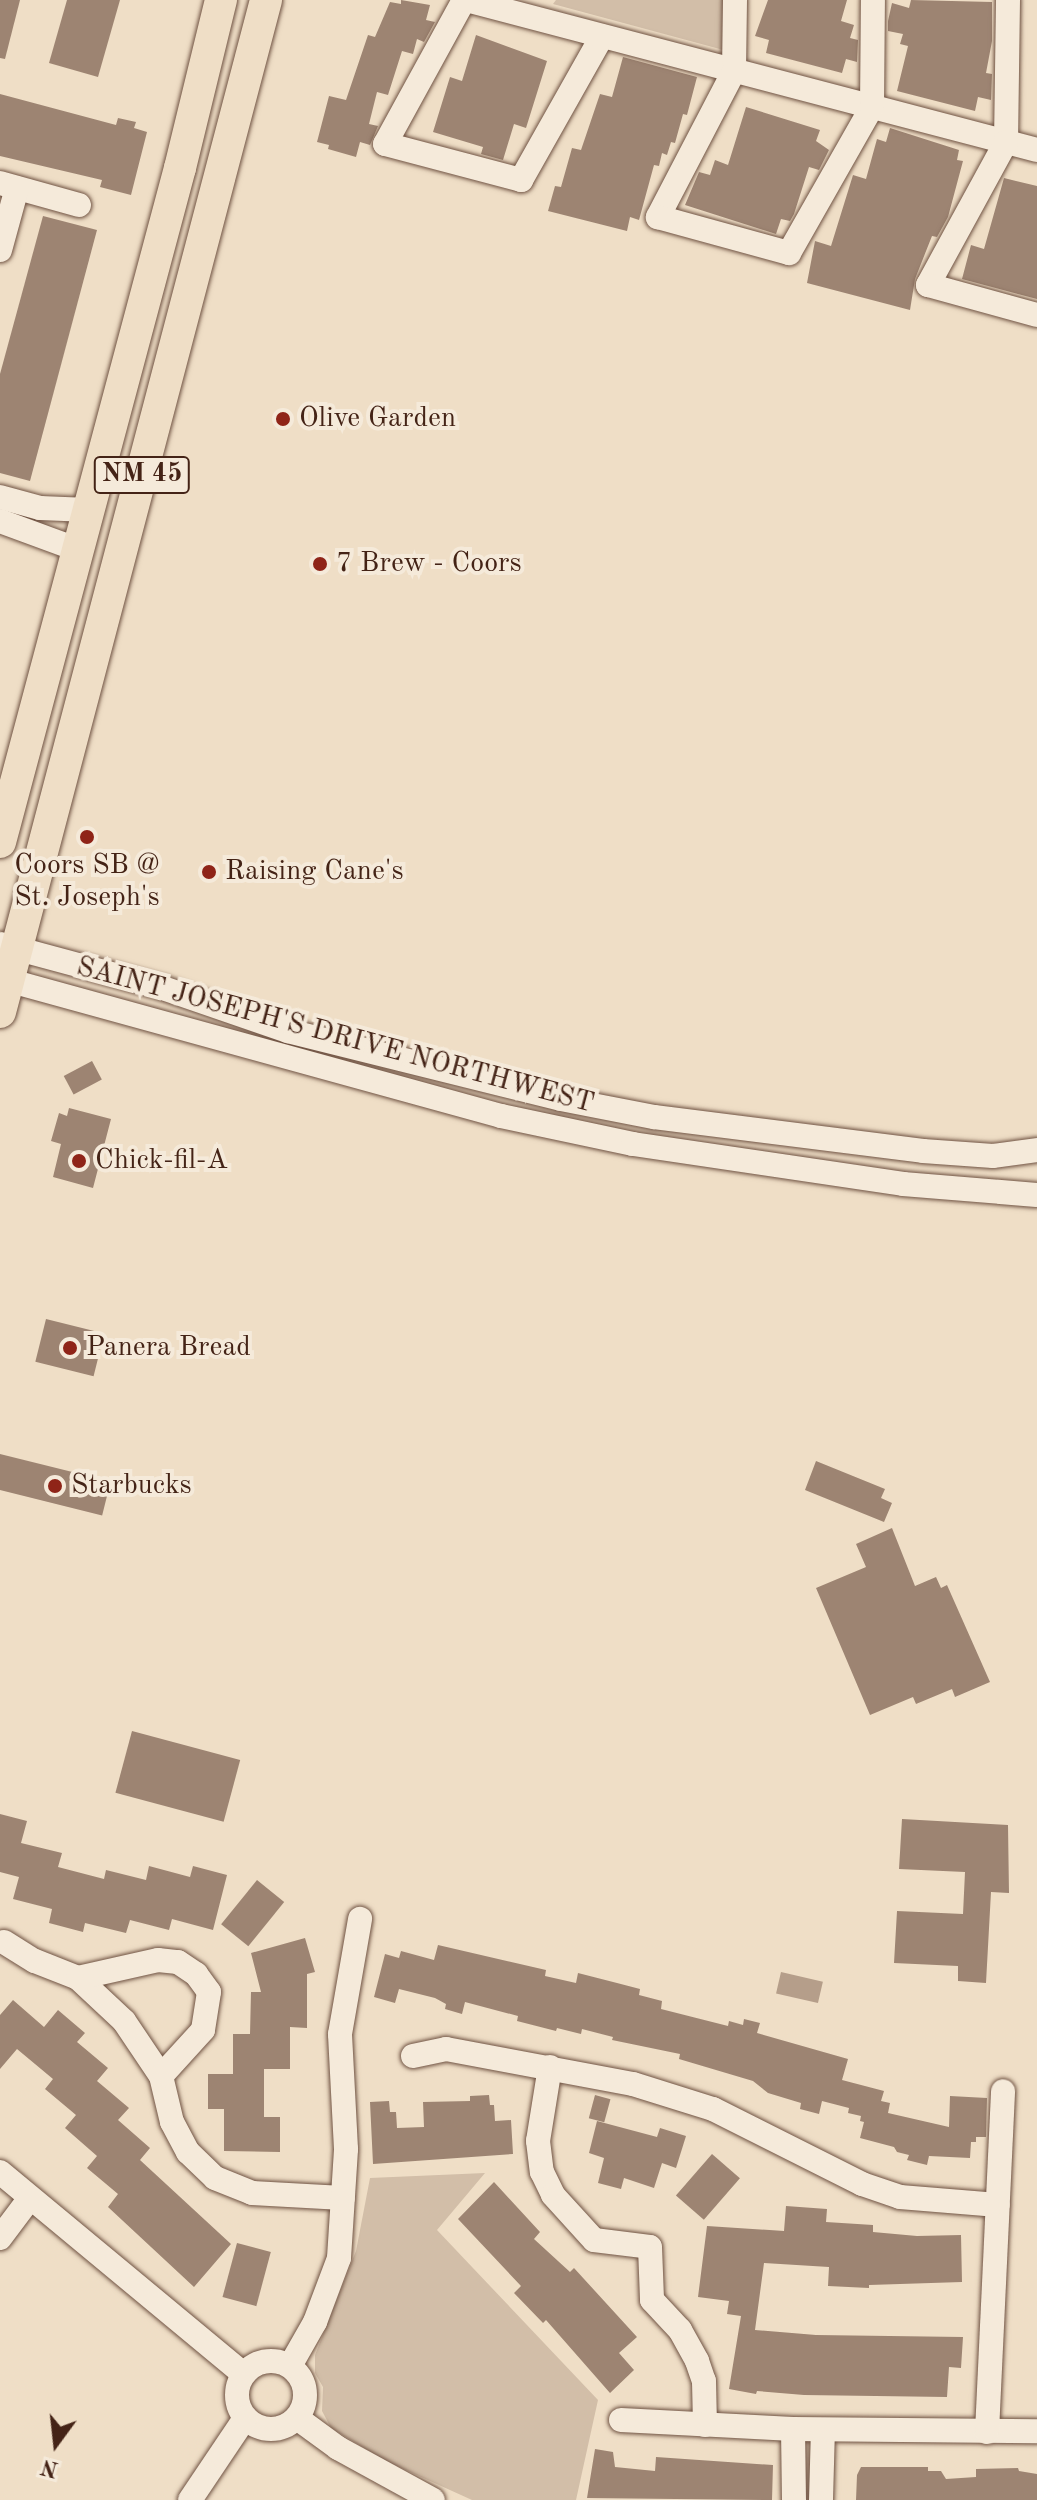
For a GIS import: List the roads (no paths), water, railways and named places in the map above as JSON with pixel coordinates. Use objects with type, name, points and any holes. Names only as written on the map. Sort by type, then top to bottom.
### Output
[{"type":"main road","name":"NM 45","points":[[0,842],[49,666],[221,0]]},
{"type":"main road","name":"NM 45","points":[[0,1012],[8,947],[266,0]]},
{"type":"main road","points":[[0,777],[24,694],[49,666]]},
{"type":"street","points":[[602,36],[521,180],[385,144],[465,0],[538,9],[602,36],[1037,150]]},
{"type":"street","points":[[735,0],[734,71],[658,217],[789,253],[872,107],[873,0]]},
{"type":"street","points":[[1008,0],[1006,142],[928,285],[1037,315]]},
{"type":"street","points":[[0,250],[8,186],[79,205]]},
{"type":"street","points":[[0,497],[40,508],[89,510]]},
{"type":"street","points":[[0,521],[79,550]]},
{"type":"street","name":"SAINT JOSEPH'S DRIVE NORTHWEST","points":[[8,947],[163,988],[288,1031],[509,1087],[654,1117],[923,1151],[993,1156],[1037,1150]]},
{"type":"street","name":"SAINT JOSEPH'S DRIVE NORTHWEST","points":[[4,979],[501,1116],[633,1144],[903,1184],[1037,1195]]},
{"type":"street","points":[[501,1116],[509,1087]]},
{"type":"street","points":[[290,2366],[315,2322],[339,2258],[346,2149],[340,2034],[360,1919]]},
{"type":"street","points":[[1,1941],[35,1961],[78,1978],[124,2021],[161,2076],[177,2132],[188,2152],[215,2178],[252,2193],[343,2198]]},
{"type":"street","points":[[78,1978],[158,1960],[178,1962],[196,1974],[209,1992],[203,2030],[161,2076]]},
{"type":"street","points":[[413,2056],[446,2049],[633,2084],[713,2109],[862,2184],[900,2197],[998,2205]]},
{"type":"street","points":[[550,2067],[538,2141],[542,2172],[553,2195],[594,2240],[650,2247],[652,2300],[680,2330],[697,2361],[704,2381],[705,2425]]},
{"type":"street","points":[[987,2432],[1003,2091]]},
{"type":"street","points":[[0,2172],[243,2374]]},
{"type":"street","points":[[0,2238],[30,2198]]},
{"type":"street","points":[[274,2360],[290,2366],[304,2384],[305,2396],[297,2418],[280,2428],[268,2429],[245,2418],[236,2397],[243,2374],[262,2361],[274,2360]]},
{"type":"street","points":[[190,2500],[245,2418]]},
{"type":"street","points":[[297,2418],[338,2448],[433,2500]]},
{"type":"street","points":[[621,2420],[823,2430],[1037,2431]]},
{"type":"street","points":[[793,2429],[794,2500]]},
{"type":"street","points":[[821,2500],[823,2430]]},
{"type":"place","name":"Olive Garden","points":[[283,419]]},
{"type":"place","name":"7 Brew - Coors","points":[[320,564]]},
{"type":"place","name":"Coors SB @ St. Joseph's","points":[[87,837]]},
{"type":"place","name":"Raising Cane's","points":[[209,872]]},
{"type":"place","name":"Chick-fil-A","points":[[79,1161]]},
{"type":"place","name":"Panera Bread","points":[[70,1348]]},
{"type":"place","name":"Starbucks","points":[[55,1486]]}]
